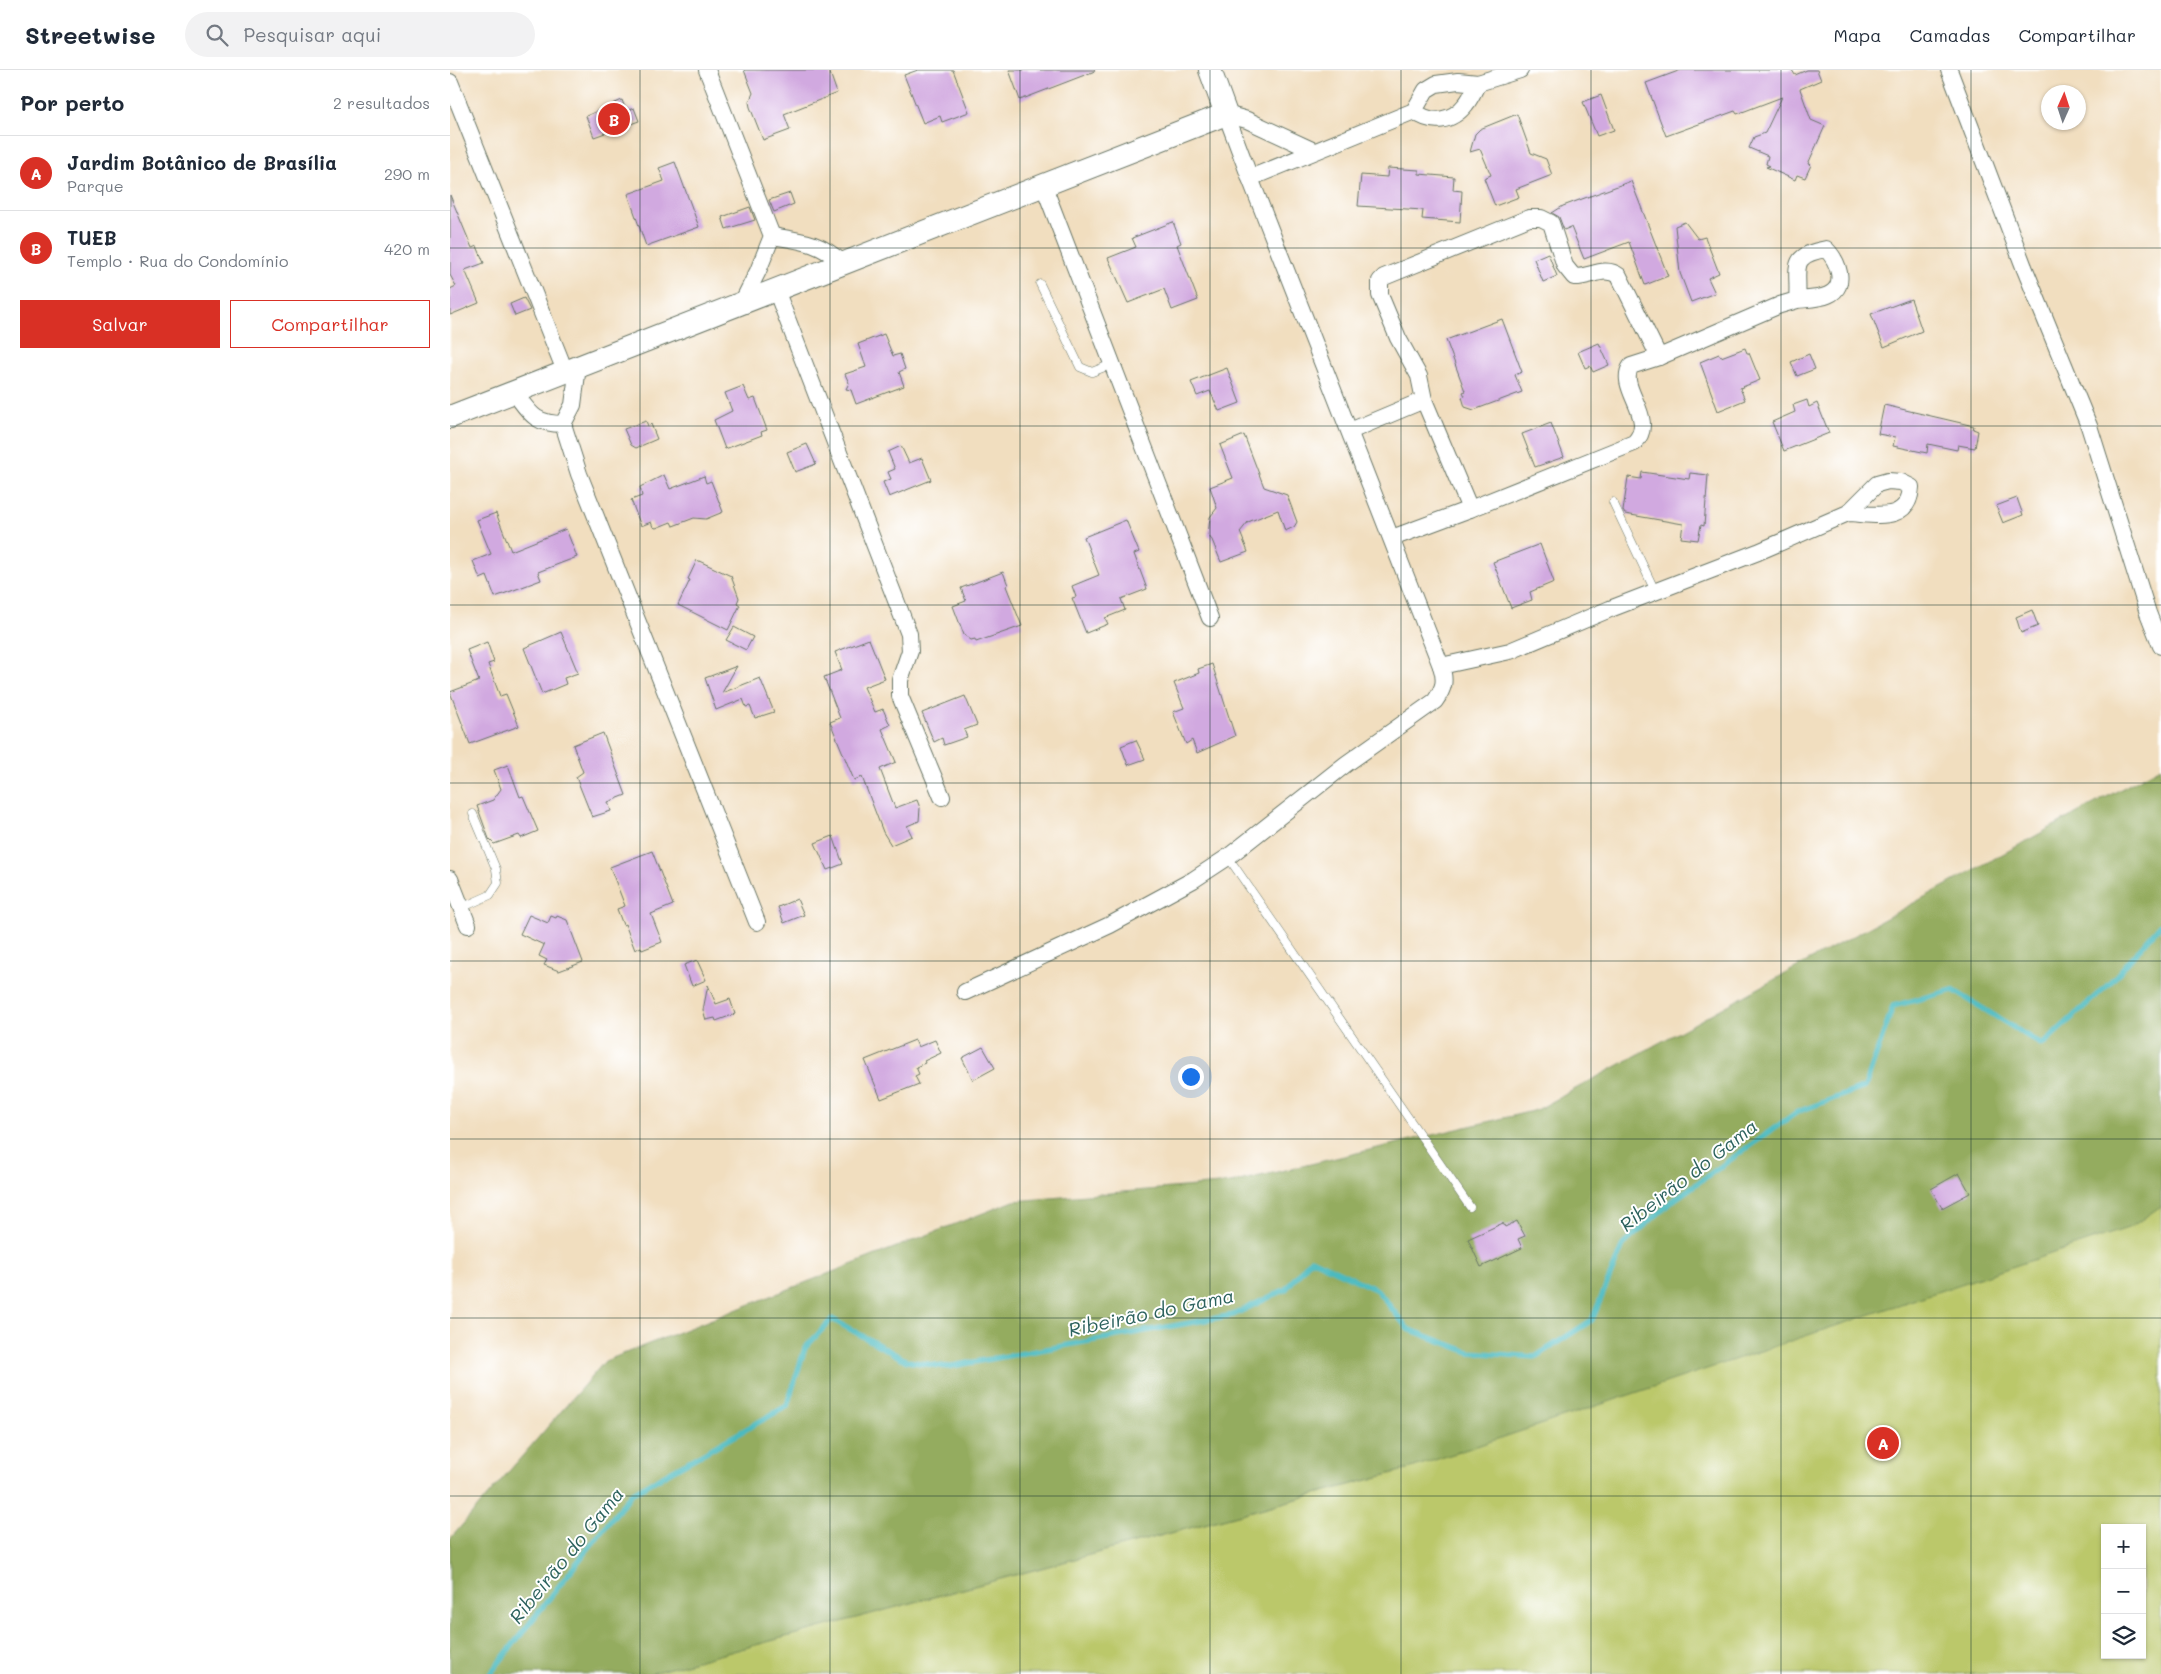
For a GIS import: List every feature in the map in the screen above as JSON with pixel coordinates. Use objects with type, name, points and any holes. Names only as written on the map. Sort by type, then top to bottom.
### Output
[{"type":"street","points":[[707,70],[772,236],[758,271],[742,303]]},
{"type":"street","points":[[965,992],[1110,925],[1193,880],[1228,858],[1346,764],[1435,701],[1444,689],[1444,675],[1441,666],[1250,178],[1210,70]]},
{"type":"street","points":[[1250,178],[1414,112],[1426,90],[1436,84],[1458,81],[1478,83],[1520,70]]},
{"type":"street","points":[[1949,70],[2024,267],[2089,426],[2148,613],[2161,646]]},
{"type":"street","points":[[450,82],[572,369],[573,406],[563,424],[579,474],[756,922]]},
{"type":"street","points":[[1414,112],[1425,119],[1437,121],[1451,116],[1466,105],[1478,83]]},
{"type":"street","points":[[450,417],[1226,114],[1247,120],[1314,151]]},
{"type":"street","points":[[1043,184],[1210,618]]},
{"type":"street","points":[[1470,509],[1424,400],[1419,376],[1398,338],[1380,295],[1380,281],[1384,277],[1529,218],[1541,218],[1551,222],[1565,266],[1574,277],[1583,278],[1603,271],[1614,272],[1619,276],[1658,357]]},
{"type":"street","points":[[772,236],[799,240],[818,246],[828,250],[844,264]]},
{"type":"street","points":[[776,290],[909,634],[910,651],[900,680],[900,696],[942,797]]},
{"type":"street","points":[[1392,538],[1470,509],[1634,443],[1642,427],[1640,412],[1633,396],[1628,370],[1630,366],[1658,357],[1780,305],[1797,300]]},
{"type":"street","points":[[514,392],[532,416],[539,421],[563,424]]},
{"type":"street","points":[[1350,431],[1424,400]]},
{"type":"street","points":[[1441,666],[1510,651],[1758,552],[1848,513]]},
{"type":"street","points":[[450,879],[468,925]]},
{"type":"lane","points":[[1040,284],[1080,367],[1092,372],[1112,364]]},
{"type":"lane","points":[[1612,502],[1655,592]]},
{"type":"lane","points":[[461,908],[490,895],[498,882],[496,869],[473,814]]},
{"type":"lane","points":[[1228,858],[1470,1207]]},
{"type":"green space","points":[[2161,767],[2161,1206],[2131,1227],[1408,1469],[648,1674],[450,1674],[450,1539],[605,1361],[1014,1201],[1231,1183],[1537,1110]]},
{"type":"green space","points":[[2161,1170],[2161,1674],[648,1674],[1408,1469]]},
{"type":"building","points":[[744,70],[829,70],[837,93],[784,114],[790,130],[763,140],[750,107],[749,102],[753,93]]},
{"type":"building","points":[[918,70],[953,70],[969,112],[942,122],[940,116],[923,123],[904,75]]},
{"type":"building","points":[[1009,70],[1094,70],[1095,71],[1020,100]]},
{"type":"building","points":[[1681,70],[1792,70],[1795,75],[1807,70],[1817,70],[1821,80],[1800,89],[1811,120],[1825,126],[1808,164],[1811,165],[1805,178],[1797,175],[1795,180],[1766,167],[1770,166],[1766,164],[1768,156],[1749,148],[1754,137],[1765,133],[1782,97],[1737,114],[1735,111],[1666,136],[1646,83]]},
{"type":"building","points":[[1601,95],[1614,130],[1597,136],[1583,102]]},
{"type":"building","points":[[622,100],[626,111],[634,108],[639,121],[594,137],[586,116]]},
{"type":"building","points":[[1517,114],[1531,153],[1546,159],[1552,175],[1516,189],[1519,197],[1495,206],[1484,178],[1491,175],[1480,149],[1470,152],[1475,134],[1480,129]]},
{"type":"building","points":[[675,162],[699,227],[646,246],[628,194],[664,181],[659,168]]},
{"type":"building","points":[[1388,168],[1419,170],[1419,174],[1454,177],[1453,190],[1462,191],[1460,222],[1422,219],[1423,210],[1358,206],[1361,175],[1387,177]]},
{"type":"building","points":[[1631,181],[1668,276],[1645,285],[1629,242],[1584,259],[1571,227],[1564,230],[1559,217],[1552,213],[1563,206]]},
{"type":"building","points":[[790,193],[794,204],[774,212],[769,200]]},
{"type":"building","points":[[450,195],[472,248],[477,246],[484,263],[465,270],[479,303],[450,315],[450,289],[456,286],[450,275]]},
{"type":"building","points":[[750,207],[755,220],[726,229],[722,217]]},
{"type":"building","points":[[1173,222],[1181,243],[1177,245],[1198,300],[1172,310],[1164,289],[1128,303],[1108,258],[1136,247],[1132,238]]},
{"type":"building","points":[[1685,222],[1698,239],[1705,237],[1719,273],[1708,278],[1715,293],[1691,302],[1680,273],[1675,226]]},
{"type":"building","points":[[1548,253],[1557,276],[1543,282],[1534,259]]},
{"type":"building","points":[[524,298],[530,310],[515,316],[510,304]]},
{"type":"building","points":[[1911,299],[1922,331],[1884,347],[1871,314]]},
{"type":"building","points":[[1502,319],[1522,372],[1515,375],[1522,392],[1474,410],[1465,407],[1462,397],[1465,396],[1463,392],[1465,391],[1446,340]]},
{"type":"building","points":[[884,334],[893,356],[900,354],[905,369],[899,372],[904,386],[856,404],[851,390],[846,389],[849,383],[845,374],[866,367],[858,344]]},
{"type":"building","points":[[1599,343],[1609,365],[1593,372],[1590,366],[1585,368],[1578,352]]},
{"type":"building","points":[[1745,348],[1760,380],[1740,388],[1745,400],[1718,411],[1700,362],[1719,354],[1721,357]]},
{"type":"building","points":[[1809,354],[1815,369],[1797,376],[1791,362]]},
{"type":"building","points":[[1227,368],[1240,403],[1219,411],[1210,391],[1197,396],[1191,382]]},
{"type":"building","points":[[743,386],[749,400],[755,398],[767,430],[761,432],[762,435],[725,449],[714,420],[732,411],[725,393]]},
{"type":"building","points":[[1807,400],[1809,407],[1817,403],[1829,433],[1784,451],[1772,422],[1795,412],[1793,405]]},
{"type":"building","points":[[1884,405],[1974,426],[1973,429],[1978,431],[1975,448],[1958,445],[1957,450],[1928,444],[1927,453],[1893,446],[1895,437],[1878,434]]},
{"type":"building","points":[[646,421],[648,426],[651,424],[657,439],[636,448],[631,445],[624,429]]},
{"type":"building","points":[[1551,423],[1564,457],[1535,467],[1522,434]]},
{"type":"building","points":[[1244,435],[1264,487],[1287,495],[1297,522],[1294,527],[1285,531],[1278,510],[1248,522],[1240,532],[1248,552],[1221,562],[1208,535],[1210,517],[1217,508],[1210,487],[1233,478],[1220,445]]},
{"type":"building","points":[[807,444],[816,464],[795,472],[787,452]]},
{"type":"building","points":[[901,446],[909,463],[922,458],[931,480],[889,497],[883,482],[891,479],[888,472],[895,469],[888,452]]},
{"type":"building","points":[[1642,472],[1689,479],[1690,473],[1708,475],[1704,526],[1701,525],[1698,540],[1681,538],[1683,524],[1625,514],[1623,511],[1628,477],[1641,479]]},
{"type":"building","points":[[664,475],[670,489],[704,476],[706,483],[711,481],[723,512],[706,519],[694,518],[673,526],[671,522],[656,528],[653,527],[651,522],[641,526],[631,500],[642,496],[640,487]]},
{"type":"building","points":[[2017,498],[2023,515],[2003,523],[1996,506]]},
{"type":"building","points":[[496,513],[511,551],[566,529],[577,557],[538,572],[541,580],[495,597],[487,576],[480,579],[473,561],[491,554],[477,520]]},
{"type":"building","points":[[1126,520],[1139,552],[1134,554],[1147,589],[1121,599],[1125,610],[1105,618],[1108,624],[1086,633],[1072,598],[1076,597],[1072,586],[1099,575],[1084,537]]},
{"type":"building","points":[[1540,544],[1554,582],[1530,592],[1532,600],[1511,608],[1493,562]]},
{"type":"building","points":[[697,560],[731,576],[739,598],[737,603],[740,605],[728,630],[678,605]]},
{"type":"building","points":[[1003,572],[1008,585],[1006,586],[1022,626],[976,642],[975,639],[971,640],[964,635],[953,606],[966,601],[961,588]]},
{"type":"building","points":[[2032,610],[2038,626],[2021,633],[2016,617]]},
{"type":"building","points":[[734,627],[753,637],[746,650],[726,640]]},
{"type":"building","points":[[561,632],[578,673],[564,678],[566,684],[542,694],[524,648]]},
{"type":"building","points":[[869,639],[885,679],[864,687],[875,712],[883,709],[890,725],[882,729],[896,762],[880,769],[895,808],[917,800],[920,808],[919,821],[907,826],[912,836],[891,845],[883,832],[862,777],[854,780],[830,722],[840,718],[824,677],[842,670],[835,652]]},
{"type":"building","points":[[487,642],[494,662],[488,664],[500,696],[506,694],[519,726],[470,744],[450,692],[479,681],[467,650]]},
{"type":"building","points":[[1212,664],[1235,736],[1197,753],[1192,740],[1186,744],[1173,712],[1184,708],[1174,683],[1199,673],[1198,669]]},
{"type":"building","points":[[737,666],[722,693],[760,678],[774,712],[755,718],[750,706],[746,707],[743,699],[716,710],[705,678]]},
{"type":"building","points":[[965,696],[977,725],[964,730],[967,737],[944,745],[942,738],[934,742],[922,713]]},
{"type":"building","points":[[603,733],[626,795],[608,802],[611,811],[592,817],[576,777],[583,772],[573,745]]},
{"type":"building","points":[[1136,740],[1145,759],[1128,765],[1121,746]]},
{"type":"building","points":[[508,765],[520,797],[523,796],[538,831],[521,838],[519,835],[494,844],[489,839],[477,806],[493,800],[501,789],[494,770]]},
{"type":"building","points":[[833,836],[843,864],[827,870],[815,843]]},
{"type":"building","points":[[652,851],[673,905],[651,914],[662,942],[642,950],[641,947],[635,950],[617,909],[625,906],[610,867]]},
{"type":"building","points":[[797,899],[804,915],[784,923],[778,907]]},
{"type":"building","points":[[529,915],[548,923],[551,916],[567,920],[583,962],[559,971],[544,965],[547,960],[539,956],[544,945],[520,934]]},
{"type":"building","points":[[697,960],[706,980],[692,986],[684,965]]},
{"type":"building","points":[[708,985],[716,1004],[730,999],[735,1014],[716,1021],[715,1018],[706,1020],[703,1010]]},
{"type":"building","points":[[915,1040],[918,1047],[935,1040],[941,1053],[916,1067],[919,1074],[915,1076],[919,1084],[881,1099],[865,1060]]},
{"type":"building","points":[[983,1047],[995,1068],[973,1080],[962,1058]]},
{"type":"building","points":[[1959,1173],[1970,1193],[1942,1208],[1931,1189]]},
{"type":"building","points":[[1517,1221],[1525,1236],[1518,1239],[1522,1248],[1481,1267],[1468,1239],[1503,1223],[1505,1227]]},
{"type":"waterway","name":"Ribeirão do Gama","points":[[490,1674],[631,1494],[787,1406],[805,1348],[832,1319],[907,1361],[947,1367],[1233,1315],[1286,1289],[1311,1259],[1377,1290],[1408,1329],[1469,1352],[1535,1357],[1592,1320],[1623,1245],[1671,1202],[1797,1112],[1865,1087],[1893,1006],[1953,990],[2042,1045],[2110,983],[2161,924]]},
{"type":"place","name":"TUEB","points":[[614,119]]},
{"type":"place","name":"Jardim Botânico de Brasília","points":[[1883,1443]]}]
